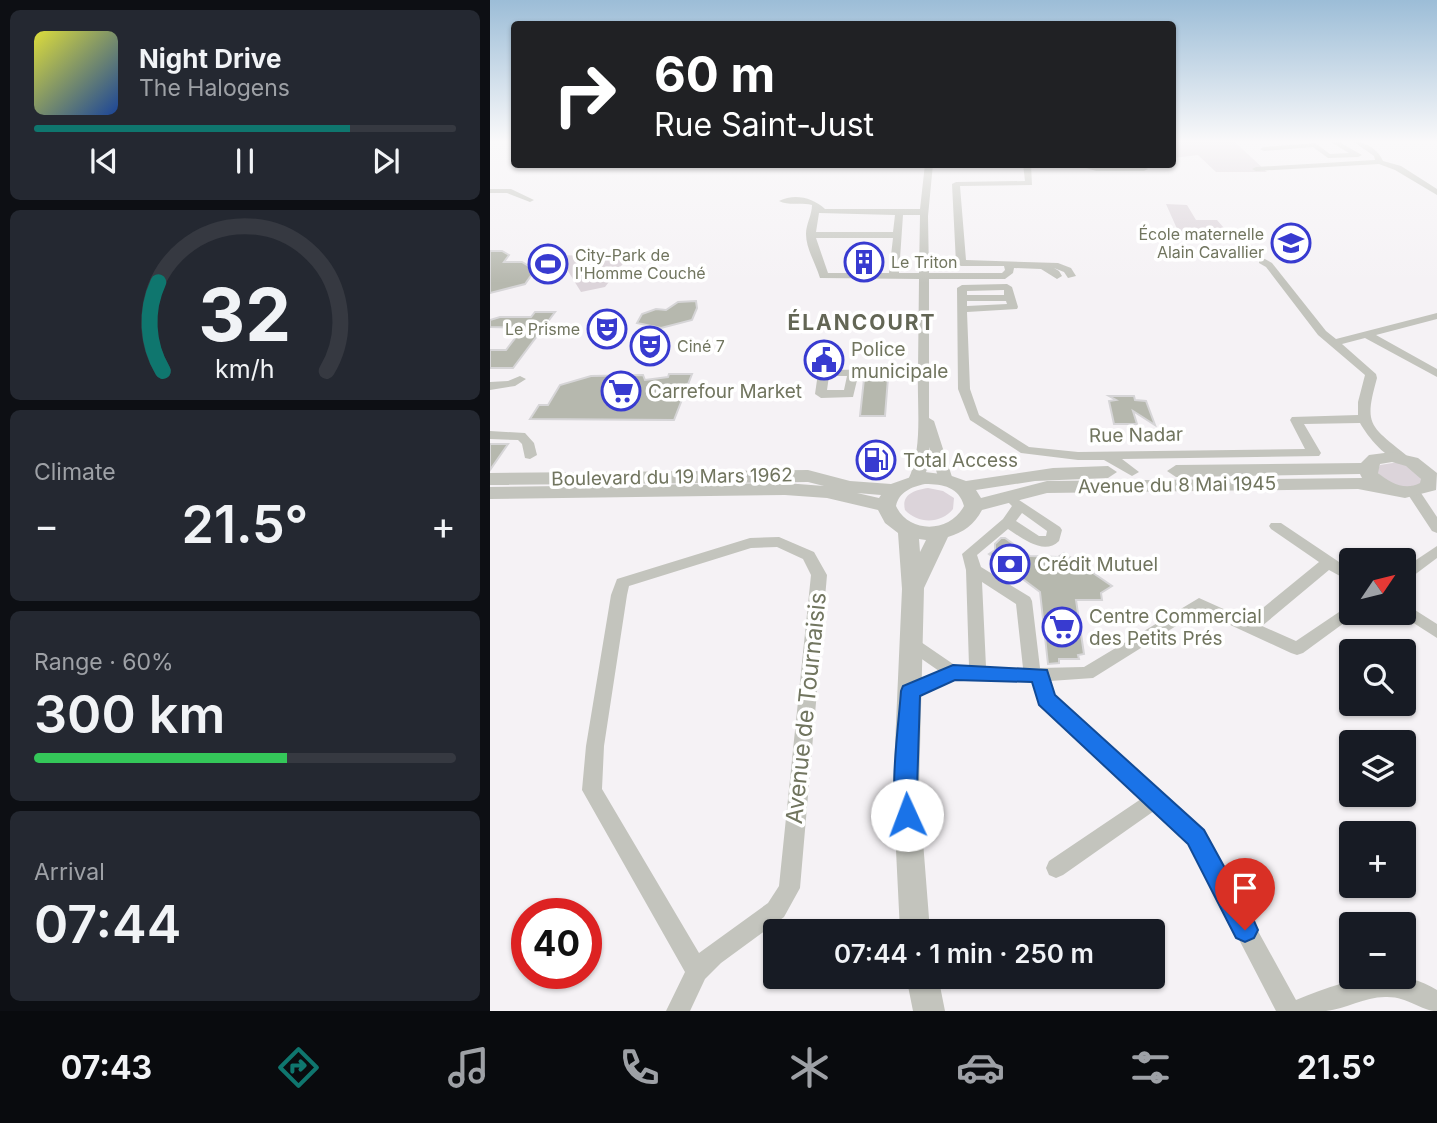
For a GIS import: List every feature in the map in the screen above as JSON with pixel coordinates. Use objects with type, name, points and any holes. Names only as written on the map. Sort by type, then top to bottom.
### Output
[{"type":"street","points":[[923,403],[955,483],[973,499],[974,506],[968,519],[940,532],[908,530],[892,520],[891,498],[915,480],[922,463],[926,189]]},
{"type":"street","points":[[956,189],[961,263],[1008,263],[1008,282],[1013,307],[962,308],[962,288],[1008,282],[1037,265],[1061,266],[1070,271],[1071,276]]},
{"type":"street","points":[[490,191],[508,191],[530,200]]},
{"type":"street","points":[[783,201],[805,200],[816,204],[810,236],[816,259],[823,268],[822,276],[894,275],[1008,282]]},
{"type":"street","points":[[817,209],[839,213],[924,212]]},
{"type":"street","points":[[894,275],[899,213]]},
{"type":"street","points":[[810,236],[897,235]]},
{"type":"street","points":[[1262,261],[1269,265],[1322,333],[1371,378],[1363,405],[1364,419],[1376,437],[1435,477],[1425,489],[1414,492],[1437,527]]},
{"type":"street","points":[[1037,265],[1050,269],[1057,276]]},
{"type":"street","name":"Rue Nadar","points":[[962,308],[964,389],[974,417],[1026,450],[1078,456],[1314,453],[1296,420],[1364,419]]},
{"type":"street","points":[[1334,343],[1437,316]]},
{"type":"street","points":[[1368,335],[1437,373]]},
{"type":"street","points":[[853,373],[922,372]]},
{"type":"street","points":[[490,386],[511,384],[520,379]]},
{"type":"street","points":[[490,435],[521,436],[528,443],[530,455]]},
{"type":"street","points":[[1376,437],[1369,474],[1382,486]]},
{"type":"street","points":[[1132,472],[1109,457],[1169,455],[1178,471]]},
{"type":"street","name":"Avenue du 8 Mai 1945","points":[[955,483],[1048,472],[1178,471],[1371,464],[1407,460]]},
{"type":"street","name":"Boulevard du 19 Mars 1962","points":[[490,479],[808,476],[891,498]]},
{"type":"street","points":[[915,480],[955,483]]},
{"type":"street","name":"Avenue du 8 Mai 1945","points":[[974,506],[1014,501],[1048,487],[1089,485],[1358,483],[1414,492]]},
{"type":"street","name":"Boulevard du 19 Mars 1962","points":[[490,493],[785,489],[891,498]]},
{"type":"street","points":[[978,673],[974,570],[969,554],[1008,522],[1014,501],[1055,530],[1052,541],[1036,541],[1008,522]]},
{"type":"street","points":[[1276,526],[1339,569]]},
{"type":"street","points":[[908,530],[913,589],[906,790],[914,919]]},
{"type":"street","points":[[913,589],[940,532]]},
{"type":"street","name":"Avenue de Tournaisis","points":[[678,1011],[696,971],[713,955],[776,910],[789,888],[819,575],[809,556],[779,542],[750,543],[622,583],[619,595],[595,746],[592,790],[696,971]]},
{"type":"street","points":[[1416,566],[1437,551]]},
{"type":"street","points":[[1250,627],[1329,562]]},
{"type":"street","points":[[974,570],[1024,601],[1036,675],[1046,699],[1196,837],[1289,1011]]},
{"type":"street","points":[[911,691],[953,672],[1036,675],[1087,673],[1199,604],[1297,649],[1339,620]]},
{"type":"street","points":[[1416,617],[1437,632]]},
{"type":"street","points":[[912,644],[953,672]]},
{"type":"street","points":[[1056,868],[1156,800]]},
{"type":"street","points":[[1297,1011],[1378,983],[1420,990],[1437,1003]]},
{"type":"street","points":[[925,989],[929,1011]]},
{"type":"shaded area","points":[[1166,204],[1187,205],[1196,220],[1217,220],[1230,235],[1210,242],[1182,240]]},
{"type":"shaded area","points":[[558,255],[628,257],[605,287],[581,292]]},
{"type":"shaded area","points":[[1399,462],[1419,471],[1422,484],[1398,486],[1377,472],[1380,465]]},
{"type":"shaded area","points":[[928,488],[943,491],[954,498],[953,509],[936,520],[916,518],[905,510],[907,497]]},
{"type":"building","points":[[490,251],[502,251],[509,255],[504,262],[522,262],[535,270],[525,284],[490,293]]},
{"type":"building","points":[[696,301],[697,308],[692,320],[661,328],[637,323],[642,314],[656,309],[666,310],[678,302]]},
{"type":"building","points":[[535,312],[555,312],[513,368],[490,368],[490,350],[506,350],[523,328],[490,327],[490,320],[500,317],[531,317]]},
{"type":"building","name":"Carrefour Market","points":[[669,374],[692,374],[674,420],[530,419],[539,405],[548,405],[560,385],[591,376],[643,375],[645,380],[668,377]]},
{"type":"building","points":[[888,378],[885,416],[860,416],[864,379]]},
{"type":"building","points":[[1109,396],[1134,396],[1135,400],[1146,401],[1155,425],[1133,411],[1137,424],[1114,424],[1109,401],[1116,400]]},
{"type":"building","points":[[490,444],[508,444],[490,470]]},
{"type":"building","name":"Centre Commercial des Petits Prés","points":[[1005,538],[1030,556],[1058,557],[1064,553],[1112,586],[1101,593],[1102,600],[1076,600],[1084,654],[1078,655],[1079,659],[1059,659],[1059,663],[1048,664],[1040,592],[989,554],[995,550],[995,544]]},
{"type":"place","name":"École maternelle Alain Cavallier","points":[[1291,243]]},
{"type":"place","name":"Le Triton","points":[[864,262]]},
{"type":"place","name":"City-Park de l'Homme Couché","points":[[548,264]]},
{"type":"place","name":"Le Prisme","points":[[607,329]]},
{"type":"place","name":"Ciné 7","points":[[650,346]]},
{"type":"place","name":"Police municipale","points":[[824,360]]},
{"type":"place","name":"Carrefour Market","points":[[621,391]]},
{"type":"place","name":"Total Access","points":[[876,460]]},
{"type":"place","name":"Crédit Mutuel","points":[[1010,564]]},
{"type":"place","name":"Centre Commercial des Petits Prés","points":[[1062,627]]},
{"type":"district","name":"ÉLANCOURT","points":[[862,322]]},
{"type":"route","points":[[907,815],[911,691],[953,672],[1040,675],[1046,699],[1196,837],[1245,930]]}]
